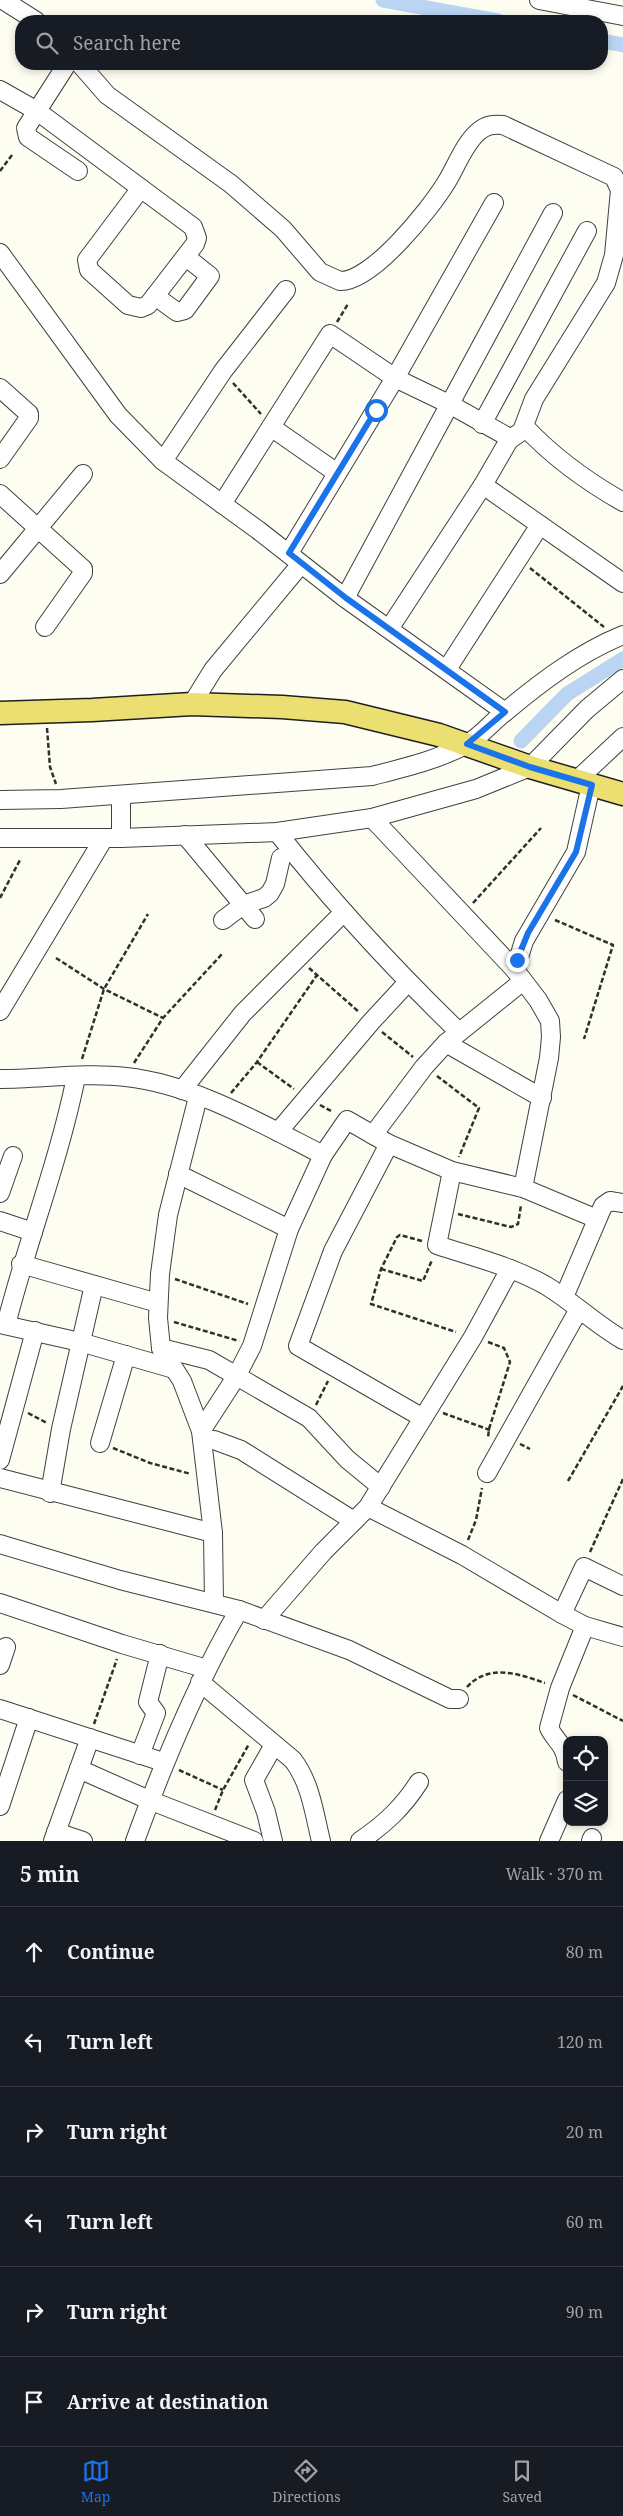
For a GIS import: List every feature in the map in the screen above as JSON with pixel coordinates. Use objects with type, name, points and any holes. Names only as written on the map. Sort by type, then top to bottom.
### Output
[{"type":"main road","points":[[0,713],[192,704],[282,707],[345,712],[405,726],[467,744],[530,767],[623,794]]},
{"type":"street","points":[[2,0],[26,15]]},
{"type":"street","points":[[539,0],[623,16]]},
{"type":"street","points":[[63,70],[26,128],[28,137],[78,171]]},
{"type":"street","points":[[85,70],[107,94],[232,184],[283,229],[320,272],[340,282],[358,277],[393,248],[435,200],[478,132],[491,124],[503,125],[614,177],[620,190],[614,254],[609,276],[534,399],[522,431],[509,440],[483,485],[389,629]]},
{"type":"street","points":[[0,90],[37,111],[141,188],[193,227],[197,238],[186,257],[148,305],[142,308],[128,305],[89,270],[87,265],[89,254],[141,188]]},
{"type":"street","points":[[192,704],[214,670],[295,558],[337,473],[395,378],[494,203]]},
{"type":"street","points":[[346,598],[553,214]]},
{"type":"street","points":[[482,424],[587,231]]},
{"type":"street","points":[[0,253],[118,415],[163,461],[346,598],[505,712]]},
{"type":"street","points":[[155,296],[177,312],[185,310],[210,276],[186,257]]},
{"type":"street","points":[[163,461],[223,371],[286,290]]},
{"type":"street","points":[[222,504],[330,334],[395,378],[451,405],[508,437],[509,440]]},
{"type":"street","points":[[0,388],[29,414],[30,418],[0,459]]},
{"type":"street","points":[[524,426],[554,456],[575,472],[623,502]]},
{"type":"street","points":[[272,427],[337,473]]},
{"type":"street","points":[[0,574],[83,474]]},
{"type":"street","points":[[483,485],[623,583]]},
{"type":"street","points":[[0,494],[39,527],[84,571],[46,627]]},
{"type":"street","points":[[447,669],[540,525]]},
{"type":"street","points":[[0,800],[61,799],[360,778],[409,766],[467,744],[505,712],[583,654],[620,636]]},
{"type":"street","points":[[0,838],[113,838],[276,832],[372,818],[476,789],[530,767],[593,704],[623,679]]},
{"type":"street","points":[[374,1135],[424,1067],[519,975],[524,941],[576,852],[584,783],[623,737]]},
{"type":"street","points":[[0,1011],[113,838],[121,795]]},
{"type":"street","points":[[372,818],[519,975],[547,1015],[551,1027],[550,1051],[523,1188]]},
{"type":"street","points":[[276,832],[344,912],[408,982],[452,1038],[542,1098]]},
{"type":"street","points":[[185,835],[255,919]]},
{"type":"street","points":[[223,920],[243,905],[264,898],[270,893],[275,884],[282,858]]},
{"type":"street","points":[[214,1603],[213,1533],[202,1435],[174,1368],[161,1348],[158,1310],[160,1274],[168,1215],[178,1174],[190,1093],[244,1013],[344,912]]},
{"type":"street","points":[[278,1132],[371,1022],[408,982]]},
{"type":"street","points":[[76,1077],[68,1120],[3,1324],[80,1342],[174,1368]]},
{"type":"street","points":[[0,1080],[125,1077],[190,1093],[278,1132],[323,1155]]},
{"type":"street","points":[[202,1435],[252,1346],[289,1229],[323,1155],[347,1120],[389,1144],[452,1171],[523,1188],[597,1220]]},
{"type":"street","points":[[389,1144],[333,1251],[298,1344],[300,1349],[426,1413]]},
{"type":"street","points":[[0,1193],[13,1156]]},
{"type":"street","points":[[452,1171],[437,1245],[510,1269],[564,1297],[578,1311],[622,1335]]},
{"type":"street","points":[[178,1174],[289,1229]]},
{"type":"street","points":[[564,1297],[603,1206],[608,1202],[623,1203]]},
{"type":"street","points":[[0,1221],[33,1232]]},
{"type":"street","points":[[22,1264],[94,1285],[158,1310]]},
{"type":"street","points":[[264,1620],[322,1552],[368,1507],[473,1337],[510,1269]]},
{"type":"street","points":[[50,1493],[61,1430],[94,1285]]},
{"type":"street","points":[[487,1474],[578,1311]]},
{"type":"street","points":[[0,1460],[34,1331]]},
{"type":"street","points":[[161,1348],[209,1360],[309,1418],[347,1459],[382,1487]]},
{"type":"street","points":[[100,1443],[126,1355]]},
{"type":"street","points":[[202,1435],[241,1450],[354,1521]]},
{"type":"street","points":[[0,1478],[50,1493],[213,1533]]},
{"type":"street","points":[[368,1507],[462,1556],[585,1626],[623,1637]]},
{"type":"street","points":[[0,1544],[120,1580],[239,1610],[349,1650],[450,1699],[459,1699]]},
{"type":"street","points":[[562,1614],[584,1567],[623,1586]]},
{"type":"street","points":[[0,1602],[122,1644],[160,1654],[204,1676],[257,1730],[293,1760],[301,1771],[307,1784],[321,1841]]},
{"type":"street","points":[[135,1841],[163,1762],[204,1676],[239,1610]]},
{"type":"street","points":[[563,1749],[560,1740],[552,1734],[550,1728],[560,1688],[585,1626]]},
{"type":"street","points":[[0,1665],[6,1647]]},
{"type":"street","points":[[140,1755],[156,1713],[148,1702],[160,1654]]},
{"type":"street","points":[[0,1709],[163,1762]]},
{"type":"street","points":[[0,1806],[29,1718]]},
{"type":"street","points":[[82,1841],[54,1837],[90,1738]]},
{"type":"street","points":[[273,1841],[266,1812],[254,1780],[274,1744]]},
{"type":"street","points":[[79,1769],[150,1800],[254,1841]]},
{"type":"street","points":[[360,1841],[388,1821],[407,1801],[419,1782]]},
{"type":"street","points":[[549,1841],[563,1809]]},
{"type":"path","points":[[0,171],[12,155]]},
{"type":"path","points":[[223,371],[272,427]]},
{"type":"path","points":[[519,559],[620,636]]},
{"type":"path","points":[[46,712],[50,767],[61,799]]},
{"type":"path","points":[[462,915],[541,828]]},
{"type":"path","points":[[0,898],[21,858]]},
{"type":"path","points":[[76,1077],[104,989],[148,914]]},
{"type":"path","points":[[540,914],[604,939],[613,945],[584,1039]]},
{"type":"path","points":[[125,1077],[163,1018],[223,953]]},
{"type":"path","points":[[56,958],[104,989],[163,1018]]},
{"type":"path","points":[[220,1106],[257,1062],[317,975],[424,1067],[479,1108],[452,1171]]},
{"type":"path","points":[[257,1062],[306,1098],[347,1120]]},
{"type":"path","points":[[444,1210],[505,1226],[516,1226],[519,1222],[523,1188]]},
{"type":"path","points":[[381,1269],[423,1281],[437,1245],[400,1235],[395,1239],[381,1269],[371,1299],[373,1306],[504,1348],[509,1356],[510,1362],[489,1429],[426,1413]]},
{"type":"path","points":[[160,1274],[263,1310]]},
{"type":"path","points":[[158,1310],[252,1346]]},
{"type":"path","points":[[309,1418],[335,1367]]},
{"type":"path","points":[[568,1481],[623,1386]]},
{"type":"path","points":[[15,1406],[61,1430]]},
{"type":"path","points":[[100,1443],[150,1463],[207,1479]]},
{"type":"path","points":[[462,1556],[476,1520],[487,1474]]},
{"type":"path","points":[[584,1567],[623,1479]]},
{"type":"path","points":[[90,1738],[122,1644]]},
{"type":"path","points":[[459,1699],[469,1684],[500,1672],[525,1676],[560,1688],[623,1721]]},
{"type":"path","points":[[209,1823],[223,1790],[257,1730]]},
{"type":"path","points":[[163,1762],[223,1790]]},
{"type":"waterway","points":[[383,0],[465,15]]},
{"type":"waterway","points":[[608,42],[623,45]]},
{"type":"waterway","points":[[521,741],[567,694],[623,659]]},
{"type":"route","points":[[376,410],[289,553],[346,598],[505,712],[467,744],[530,767],[592,785],[581,839],[572,862],[528,933],[517,960]]}]
